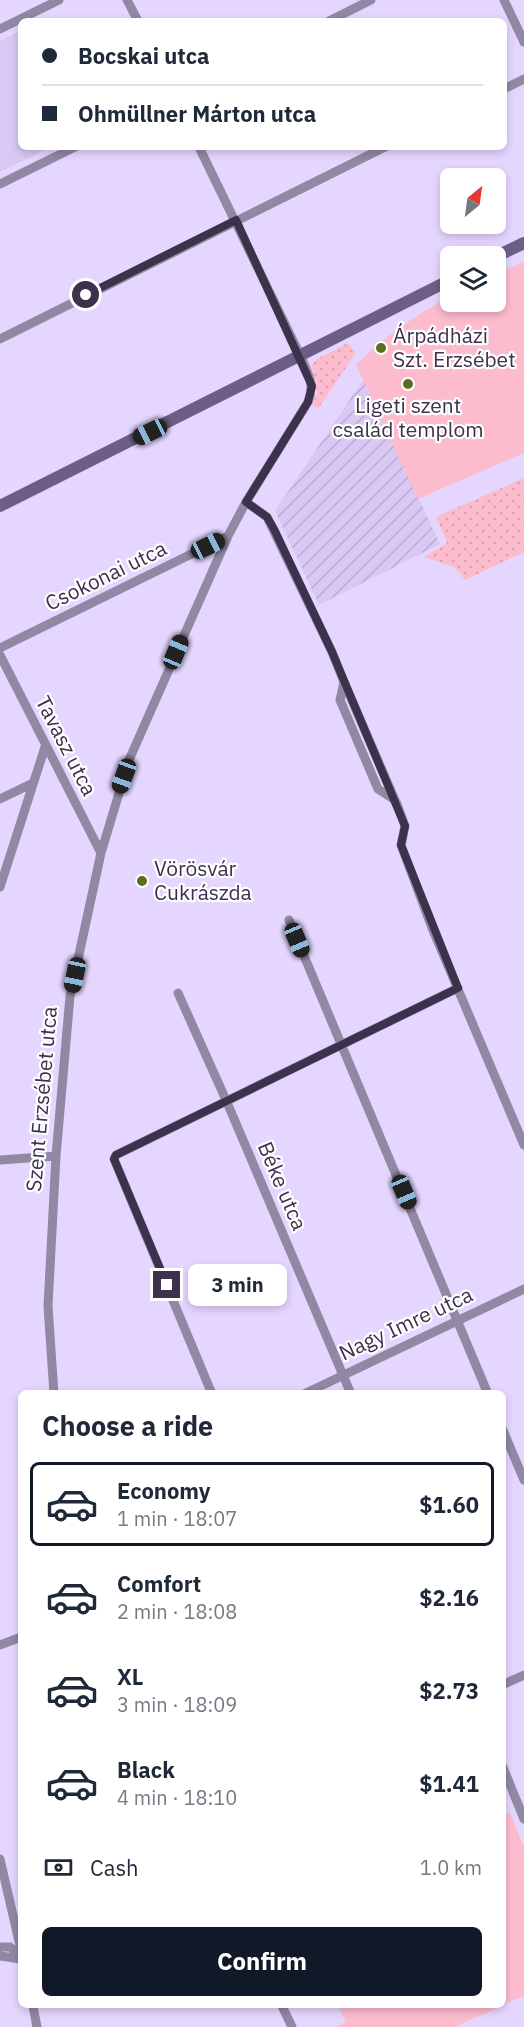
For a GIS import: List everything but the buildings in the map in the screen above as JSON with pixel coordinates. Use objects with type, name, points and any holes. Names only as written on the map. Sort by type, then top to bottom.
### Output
[{"type":"street","points":[[22,18],[59,0]]},
{"type":"street","points":[[127,0],[136,18]]},
{"type":"street","points":[[335,18],[371,0]]},
{"type":"street","points":[[504,0],[524,42]]},
{"type":"street","points":[[0,29],[18,20]]},
{"type":"street","points":[[507,88],[524,79]]},
{"type":"street","points":[[0,184],[69,150]]},
{"type":"street","points":[[201,150],[301,357]]},
{"type":"street","points":[[0,339],[379,150]]},
{"type":"street","points":[[506,252],[524,243]]},
{"type":"street","points":[[0,506],[301,357],[440,285]]},
{"type":"street","name":"Szent Erzsébet utca","points":[[54,1390],[48,1306],[56,1156],[70,996],[100,853],[129,760],[228,536],[246,502],[308,402],[312,391],[311,379],[301,357]]},
{"type":"street","points":[[246,502],[267,517],[274,529],[344,682],[405,826],[401,845],[524,1145]]},
{"type":"street","name":"Csokonai utca","points":[[0,648],[228,536]]},
{"type":"street","name":"Tavasz utca","points":[[0,655],[100,853]]},
{"type":"street","points":[[344,682],[340,700],[378,789],[395,800]]},
{"type":"street","points":[[0,887],[45,747]]},
{"type":"street","points":[[0,799],[33,783]]},
{"type":"street","points":[[289,920],[486,1390]]},
{"type":"street","points":[[210,1390],[114,1159],[116,1155],[341,1043],[458,988]]},
{"type":"street","name":"Béke utca","points":[[178,993],[349,1390]]},
{"type":"street","points":[[0,1160],[56,1156]]},
{"type":"street","name":"Nagy Imre utca","points":[[312,1390],[524,1288]]},
{"type":"street","points":[[506,1437],[524,1480]]},
{"type":"street","points":[[0,1645],[18,1638]]},
{"type":"street","points":[[506,1684],[524,1675]]},
{"type":"street","points":[[506,1775],[524,1819]]},
{"type":"street","points":[[0,1859],[18,1937]]},
{"type":"street","points":[[0,1947],[10,1947],[18,1955]]},
{"type":"street","points":[[0,1956],[18,1958]]},
{"type":"street","points":[[33,2008],[37,2027]]},
{"type":"street","points":[[283,2008],[292,2027]]},
{"type":"shaded area","points":[[18,32],[18,150],[45,150],[0,172],[0,41]]},
{"type":"shaded area","points":[[524,262],[524,453],[418,499],[356,365],[400,327],[440,302],[440,312],[506,312],[506,269]]},
{"type":"shaded area","points":[[348,343],[356,353],[318,409],[312,405],[317,393],[311,365],[317,359]]},
{"type":"shaded area","points":[[363,380],[440,544],[319,605],[275,511]]},
{"type":"shaded area","points":[[524,478],[524,552],[465,580],[454,567],[424,557],[447,543],[436,517]]},
{"type":"shaded area","points":[[510,1813],[524,1847],[524,1996],[506,2003],[506,1814]]},
{"type":"shaded area","points":[[339,2008],[497,2008],[454,2027],[337,2027],[346,2022]]},
{"type":"place","name":"Árpádházi Szt. Erzsébet","points":[[381,348]]},
{"type":"place","name":"Ligeti szent család templom","points":[[408,384]]},
{"type":"place","name":"Vörösvár Cukrászda","points":[[142,881]]},
{"type":"route","points":[[86,295],[236,220],[301,357],[312,386],[308,402],[246,502],[267,517],[274,529],[332,652],[397,804],[405,826],[401,845],[432,928],[458,988],[341,1043],[116,1155],[114,1159],[167,1285]]}]
